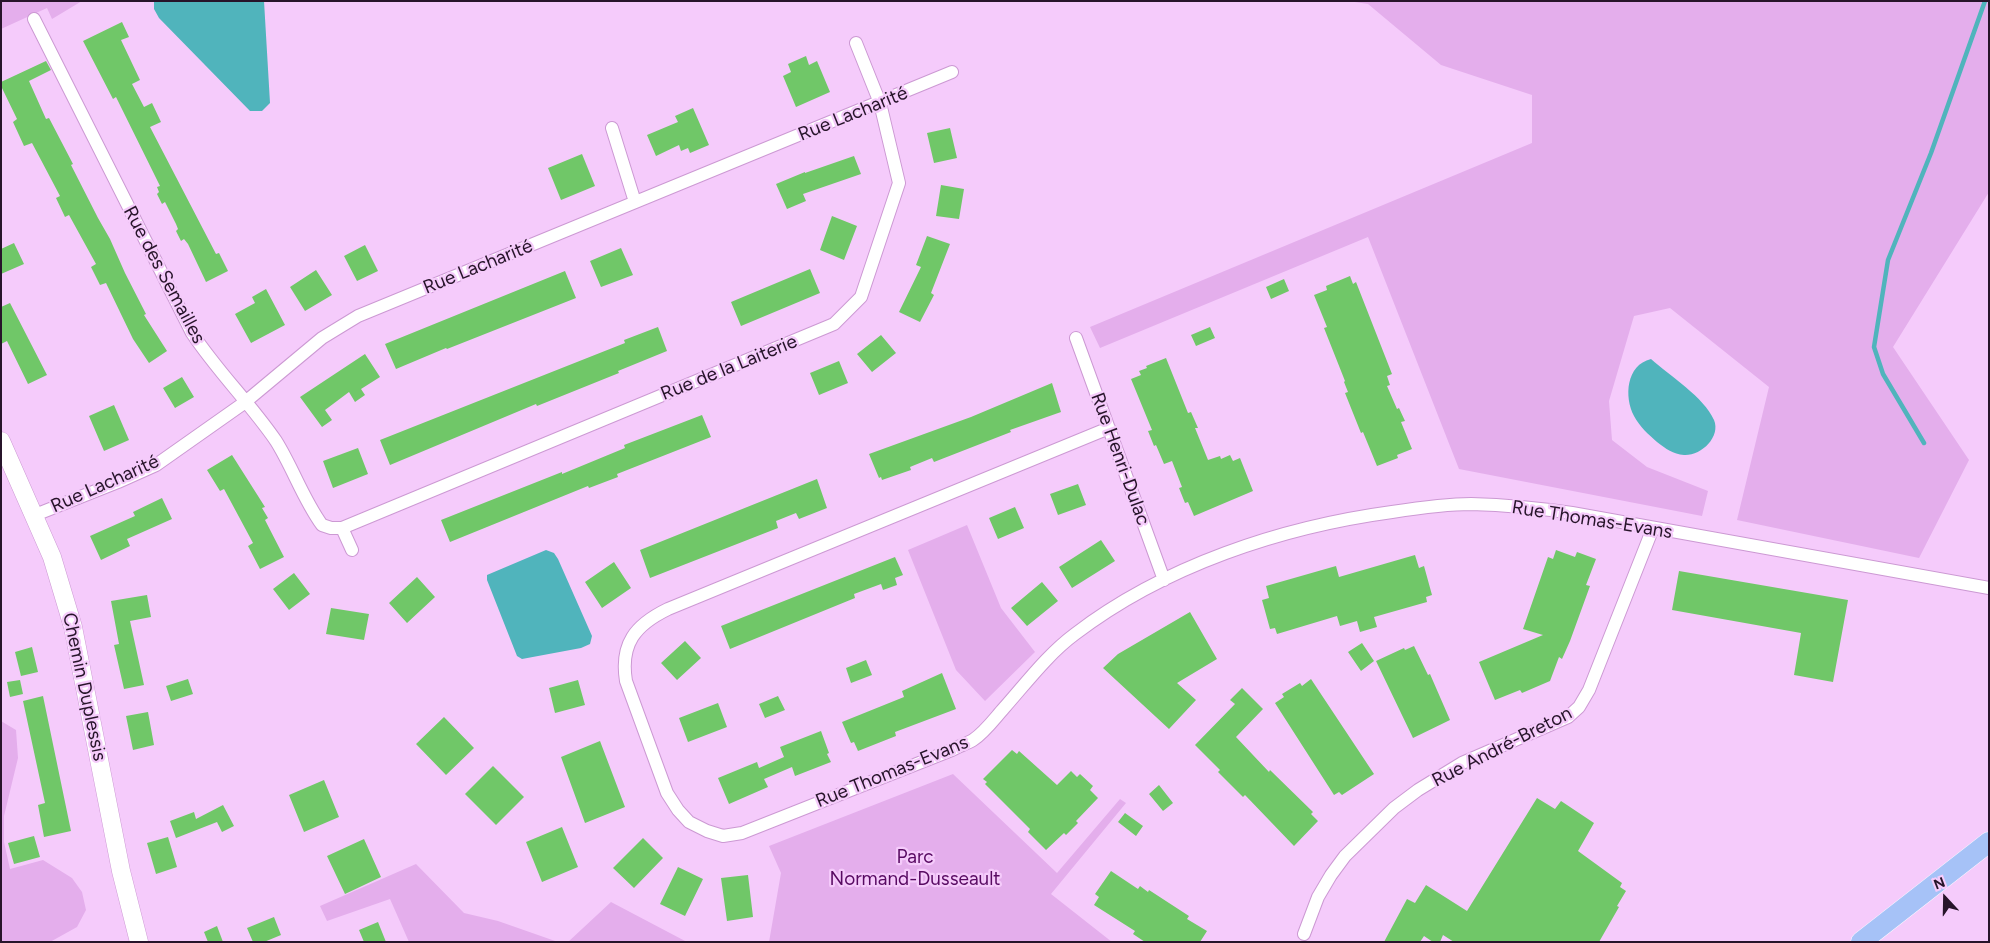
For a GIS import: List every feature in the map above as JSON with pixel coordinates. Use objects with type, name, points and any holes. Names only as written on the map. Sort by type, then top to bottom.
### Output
[{"type":"main road","points":[[1861,942],[1989,842]]},
{"type":"street","name":"Rue des Semailles","points":[[34,19],[192,332],[204,352],[274,439],[286,457],[322,525],[331,528],[342,528]]},
{"type":"street","name":"Rue de la Laiterie","points":[[342,528],[834,324],[861,298],[899,183],[880,103],[856,43]]},
{"type":"street","name":"Rue Lacharité","points":[[35,515],[156,465],[244,403],[322,338],[358,316],[952,72]]},
{"type":"street","points":[[612,128],[635,202]]},
{"type":"street","name":"Rue Henri-Dulac","points":[[1076,338],[1164,580]]},
{"type":"street","name":"Rue Thomas-Evans","points":[[1109,428],[650,618],[635,634],[626,650],[624,665],[626,681],[667,793],[678,810],[690,822],[723,836],[742,833],[952,750],[974,739],[988,726],[1048,658],[1073,636],[1104,613],[1141,590],[1246,546],[1303,529],[1363,516],[1418,508],[1469,504],[1524,507],[1572,513],[1989,588]]},
{"type":"street","name":"Chemin Duplessis","points":[[1,440],[52,557],[74,626],[121,871],[139,942]]},
{"type":"street","points":[[342,528],[352,550]]},
{"type":"street","name":"Rue André-Breton","points":[[1304,934],[1318,897],[1331,875],[1345,856],[1394,808],[1462,763],[1499,745],[1568,717],[1579,707],[1589,690],[1653,528]]},
{"type":"green space","points":[[1,1],[82,1],[52,19],[47,8],[1,29]]},
{"type":"green space","points":[[1348,1],[1989,1],[1989,192],[1893,347],[1969,460],[1919,558],[1737,520],[1769,387],[1670,308],[1634,316],[1609,401],[1612,440],[1647,467],[1708,491],[1702,516],[1459,469],[1368,237],[1100,348],[1090,327],[1532,143],[1532,95],[1441,65],[1368,4]]},
{"type":"green space","points":[[967,525],[1001,608],[1035,652],[985,701],[956,670],[908,550]]},
{"type":"green space","points":[[1,721],[16,730],[18,758],[4,816],[4,842],[10,869],[43,860],[72,878],[82,892],[86,910],[77,927],[50,942],[1,942]]},
{"type":"green space","name":"Parc Normand-Dusseault","points":[[953,774],[1057,873],[1120,799],[1126,803],[1051,894],[1112,942],[769,942],[781,873],[769,846]]},
{"type":"green space","points":[[416,864],[464,913],[498,921],[558,942],[409,942],[390,899],[327,921],[320,906]]},
{"type":"green space","points":[[611,902],[687,942],[568,942]]},
{"type":"shaded area","points":[[154,1],[264,1],[270,103],[262,111],[250,111],[159,18],[154,9]]},
{"type":"shaded area","points":[[1651,359],[1695,395],[1709,411],[1714,420],[1715,433],[1703,449],[1690,454],[1676,454],[1647,433],[1634,416],[1629,400],[1629,383],[1636,368],[1643,362]]},
{"type":"shaded area","points":[[546,550],[554,553],[558,559],[592,636],[590,644],[581,648],[522,659],[517,656],[487,580],[487,575]]},
{"type":"building","points":[[122,22],[129,37],[121,40],[140,80],[132,84],[144,107],[152,103],[161,122],[150,127],[216,254],[219,253],[228,271],[206,282],[188,244],[184,239],[181,241],[176,231],[178,229],[176,224],[165,202],[162,204],[157,194],[159,192],[157,187],[160,186],[116,97],[113,99],[83,41]]},
{"type":"building","points":[[806,56],[809,65],[817,61],[830,92],[796,107],[783,76],[791,72],[788,64]]},
{"type":"building","points":[[46,61],[51,70],[29,81],[46,119],[49,118],[73,164],[71,165],[110,239],[146,314],[144,315],[167,351],[149,363],[133,339],[106,283],[100,285],[91,267],[96,264],[69,215],[65,217],[56,198],[60,196],[32,143],[24,146],[13,122],[17,119],[1,86],[1,82]]},
{"type":"building","points":[[693,108],[709,145],[690,153],[688,148],[681,151],[679,145],[656,156],[647,135],[678,122],[675,116]]},
{"type":"building","points":[[950,128],[957,158],[934,163],[927,133]]},
{"type":"building","points":[[582,154],[595,186],[561,200],[548,168]]},
{"type":"building","points":[[854,156],[861,174],[803,194],[806,201],[787,209],[776,184]]},
{"type":"building","points":[[941,185],[964,189],[959,219],[936,216]]},
{"type":"building","points":[[832,216],[857,226],[844,260],[820,250]]},
{"type":"building","points":[[927,236],[950,244],[931,293],[934,295],[920,322],[899,312],[921,267],[916,265]]},
{"type":"building","points":[[14,243],[24,264],[1,274],[1,249]]},
{"type":"building","points":[[365,245],[378,271],[357,281],[344,256]]},
{"type":"building","points":[[621,248],[633,275],[601,287],[590,261]]},
{"type":"building","points":[[810,269],[820,293],[741,326],[731,302]]},
{"type":"building","points":[[316,270],[332,295],[305,311],[290,287]]},
{"type":"building","points":[[565,271],[576,298],[396,369],[385,344]]},
{"type":"building","points":[[1350,276],[1353,284],[1356,282],[1392,374],[1387,376],[1390,385],[1387,386],[1397,409],[1399,408],[1405,421],[1401,422],[1412,449],[1397,455],[1398,458],[1377,466],[1345,393],[1348,392],[1345,381],[1324,328],[1327,327],[1314,295],[1327,290],[1326,286]]},
{"type":"building","points":[[1284,279],[1289,291],[1271,299],[1266,287]]},
{"type":"building","points":[[266,289],[285,325],[251,343],[235,314],[255,303],[252,297]]},
{"type":"building","points":[[10,303],[47,375],[28,384],[7,341],[1,344],[1,307]]},
{"type":"building","points":[[658,327],[667,351],[618,371],[619,373],[537,406],[536,404],[390,465],[380,440],[625,343],[624,340]]},
{"type":"building","points":[[1210,327],[1215,338],[1196,346],[1191,335]]},
{"type":"building","points":[[881,335],[896,353],[872,372],[857,354]]},
{"type":"building","points":[[365,354],[380,377],[361,389],[365,395],[355,402],[349,392],[325,410],[332,420],[322,427],[300,397]]},
{"type":"building","points":[[1166,358],[1188,413],[1191,412],[1198,428],[1195,428],[1208,460],[1220,456],[1221,459],[1230,455],[1233,461],[1240,458],[1253,491],[1194,516],[1188,502],[1185,503],[1179,488],[1182,487],[1172,461],[1164,464],[1156,445],[1154,446],[1148,431],[1152,430],[1131,379],[1141,375],[1139,371],[1147,368],[1146,366]]},
{"type":"building","points":[[839,361],[848,383],[819,395],[810,373]]},
{"type":"building","points":[[182,377],[194,397],[175,408],[163,388]]},
{"type":"building","points":[[1052,383],[1061,412],[1010,430],[1011,432],[934,462],[932,458],[910,467],[911,470],[882,480],[881,477],[879,478],[869,454],[971,417]]},
{"type":"building","points":[[114,405],[129,440],[104,451],[89,416]]},
{"type":"building","points":[[702,415],[711,437],[617,474],[618,477],[589,488],[588,486],[450,542],[441,520],[562,472],[562,474],[625,448],[624,445]]},
{"type":"building","points":[[358,448],[368,474],[333,488],[323,461]]},
{"type":"building","points":[[232,455],[265,507],[262,508],[268,518],[265,520],[284,557],[260,569],[248,546],[253,543],[224,489],[220,491],[207,470]]},
{"type":"building","points":[[817,479],[827,508],[799,519],[796,513],[776,521],[778,528],[650,578],[640,550]]},
{"type":"building","points":[[1078,484],[1086,505],[1058,515],[1050,494]]},
{"type":"building","points":[[162,498],[172,519],[127,539],[130,546],[101,560],[90,536],[135,516],[133,512]]},
{"type":"building","points":[[1015,507],[1024,528],[998,539],[989,518]]},
{"type":"building","points":[[1101,540],[1115,561],[1072,588],[1059,567]]},
{"type":"building","points":[[1556,550],[1575,557],[1577,552],[1596,559],[1586,585],[1590,586],[1570,641],[1562,659],[1559,657],[1550,681],[1522,693],[1520,690],[1495,700],[1479,662],[1543,635],[1523,629],[1548,557],[1553,559]]},
{"type":"building","points":[[1415,555],[1419,568],[1424,566],[1432,595],[1426,597],[1427,602],[1374,617],[1377,627],[1360,632],[1357,621],[1340,626],[1337,616],[1277,634],[1275,628],[1270,629],[1262,600],[1269,598],[1266,586],[1336,566],[1339,577]]},
{"type":"building","points":[[895,557],[903,575],[895,578],[897,585],[883,590],[881,584],[854,594],[855,598],[730,649],[721,626]]},
{"type":"building","points":[[614,562],[631,588],[602,608],[585,582]]},
{"type":"building","points":[[1679,571],[1848,600],[1833,682],[1794,675],[1801,633],[1672,610]]},
{"type":"building","points":[[294,573],[310,594],[289,610],[273,589]]},
{"type":"building","points":[[417,577],[435,597],[407,623],[389,603]]},
{"type":"building","points":[[1042,582],[1058,601],[1027,626],[1011,608]]},
{"type":"building","points":[[147,595],[151,617],[130,621],[144,685],[124,689],[114,645],[119,644],[111,601]]},
{"type":"building","points":[[331,608],[369,614],[364,640],[326,634]]},
{"type":"building","points":[[1190,612],[1217,659],[1177,683],[1196,700],[1169,729],[1103,668],[1118,654]]},
{"type":"building","points":[[685,641],[701,658],[677,680],[661,663]]},
{"type":"building","points":[[1362,643],[1374,661],[1361,671],[1348,652]]},
{"type":"building","points":[[1414,646],[1428,675],[1430,674],[1450,720],[1413,738],[1376,661],[1404,648],[1405,650]]},
{"type":"building","points":[[32,647],[38,672],[21,676],[15,652]]},
{"type":"building","points":[[866,660],[872,675],[851,683],[846,668]]},
{"type":"building","points":[[942,673],[956,709],[895,732],[896,736],[858,751],[854,742],[851,743],[842,722],[904,697],[902,691]]},
{"type":"building","points":[[188,679],[193,694],[171,701],[166,686]]},
{"type":"building","points":[[1311,679],[1374,774],[1342,795],[1339,792],[1334,795],[1275,703],[1284,697],[1282,694],[1300,683],[1302,686]]},
{"type":"building","points":[[20,680],[23,694],[10,697],[7,682]]},
{"type":"building","points":[[578,680],[585,705],[555,713],[549,688]]},
{"type":"building","points":[[1242,688],[1263,709],[1236,737],[1269,772],[1270,770],[1313,812],[1311,814],[1318,821],[1294,846],[1245,795],[1243,797],[1218,772],[1220,770],[1195,745],[1235,704],[1230,700]]},
{"type":"building","points":[[43,696],[71,831],[44,837],[38,805],[45,803],[23,701]]},
{"type":"building","points":[[778,696],[785,710],[765,718],[759,704]]},
{"type":"building","points":[[718,703],[727,727],[688,742],[679,718]]},
{"type":"building","points":[[148,712],[154,745],[133,750],[126,716]]},
{"type":"building","points":[[444,717],[474,748],[446,775],[416,744]]},
{"type":"building","points":[[821,731],[831,762],[795,776],[792,767],[764,779],[768,787],[729,804],[718,778],[757,762],[759,768],[784,757],[780,747]]},
{"type":"building","points":[[600,741],[625,807],[585,823],[561,757]]},
{"type":"building","points":[[1012,750],[1017,754],[1019,751],[1057,785],[1071,771],[1077,777],[1080,774],[1093,786],[1090,790],[1098,798],[1076,821],[1078,823],[1066,835],[1064,833],[1046,850],[1028,832],[1030,829],[985,784],[987,782],[983,779]]},
{"type":"building","points":[[493,766],[524,797],[496,825],[465,794]]},
{"type":"building","points":[[324,780],[339,817],[304,832],[289,795]]},
{"type":"building","points":[[1159,785],[1173,803],[1163,811],[1149,794]]},
{"type":"building","points":[[1537,798],[1555,809],[1561,801],[1594,823],[1578,851],[1622,883],[1620,887],[1626,891],[1599,942],[1454,942],[1443,935],[1440,942],[1433,942],[1424,936],[1420,942],[1384,942],[1407,899],[1415,903],[1426,885],[1467,911]]},
{"type":"building","points":[[223,805],[234,826],[222,832],[217,822],[176,838],[170,821],[194,812],[196,819]]},
{"type":"building","points":[[1125,813],[1143,826],[1136,836],[1118,822]]},
{"type":"building","points":[[562,827],[578,867],[542,882],[526,842]]},
{"type":"building","points":[[34,836],[40,857],[14,864],[8,843]]},
{"type":"building","points":[[168,837],[177,867],[156,874],[147,843]]},
{"type":"building","points":[[643,838],[663,858],[634,888],[613,868]]},
{"type":"building","points":[[364,839],[381,877],[345,894],[327,856]]},
{"type":"building","points":[[678,867],[703,879],[685,916],[660,904]]},
{"type":"building","points":[[1111,871],[1138,889],[1140,886],[1148,892],[1149,890],[1189,916],[1187,919],[1207,931],[1200,942],[1145,942],[1133,934],[1135,931],[1094,905],[1099,897],[1095,894]]},
{"type":"building","points":[[748,875],[753,917],[727,921],[721,878]]},
{"type":"building","points":[[274,917],[281,935],[264,942],[253,942],[247,928]]},
{"type":"building","points":[[378,922],[386,942],[364,942],[359,930]]},
{"type":"building","points":[[217,926],[223,942],[208,942],[204,932]]},
{"type":"waterway","points":[[1924,443],[1883,374],[1874,347],[1888,260],[1931,153],[1985,1]]}]
